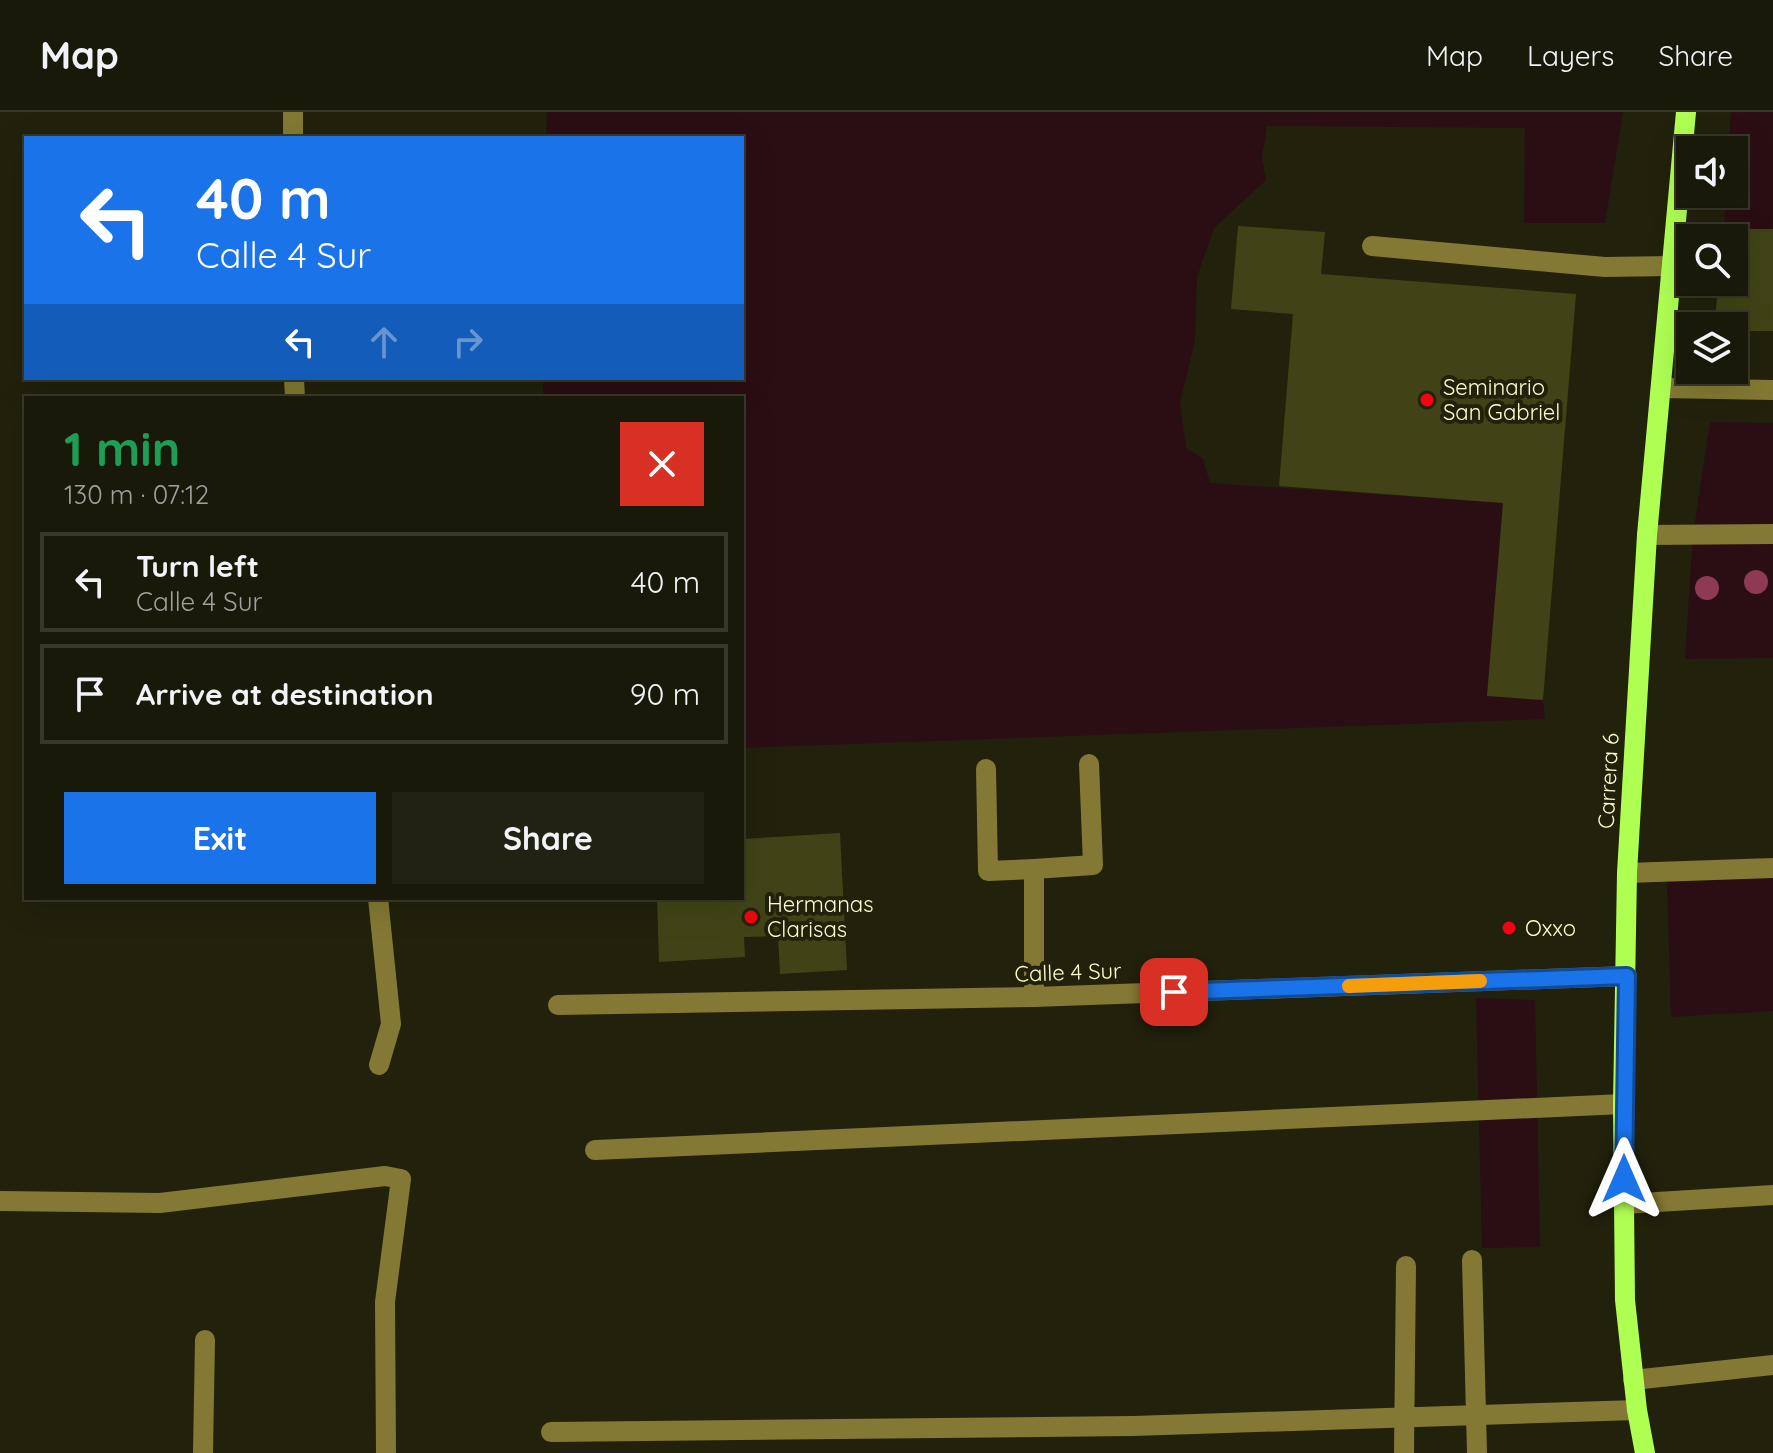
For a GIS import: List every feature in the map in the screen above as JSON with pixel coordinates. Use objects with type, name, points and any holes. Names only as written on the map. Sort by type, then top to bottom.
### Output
[{"type":"main road","name":"Carrera 6","points":[[1645,1453],[1633,1380],[1625,1300],[1623,1104],[1627,873],[1647,535],[1686,112]]},
{"type":"street","points":[[293,112],[293,136]]},
{"type":"street","points":[[1372,246],[1605,267],[1672,266]]},
{"type":"street","points":[[1662,388],[1773,390]]},
{"type":"street","points":[[1647,535],[1773,534]]},
{"type":"street","points":[[986,769],[988,871],[1034,869],[1093,865],[1089,764]]},
{"type":"street","points":[[1627,873],[1773,868]]},
{"type":"street","points":[[1034,869],[1034,997]]},
{"type":"street","points":[[378,900],[391,1024],[379,1065]]},
{"type":"street","name":"Calle 4 Sur","points":[[558,1005],[1034,997],[1627,976]]},
{"type":"street","points":[[595,1150],[1623,1104]]},
{"type":"street","points":[[0,1201],[160,1203],[385,1176],[401,1179],[385,1302],[386,1453]]},
{"type":"street","points":[[1624,1204],[1773,1195]]},
{"type":"street","points":[[1472,1260],[1477,1453]]},
{"type":"street","points":[[1404,1453],[1406,1266]]},
{"type":"street","points":[[203,1453],[205,1340]]},
{"type":"street","points":[[1633,1380],[1773,1365]]},
{"type":"street","points":[[551,1432],[1133,1426],[1637,1410]]},
{"type":"shaded area","points":[[547,112],[1623,112],[1605,223],[1524,223],[1525,128],[1267,126],[1262,157],[1266,180],[1214,228],[1197,277],[1195,341],[1180,402],[1186,448],[1203,459],[1210,483],[1503,503],[1487,695],[1543,700],[1545,719],[744,748],[744,396],[543,396],[543,380],[744,380],[744,136],[546,136]]},
{"type":"shaded area","points":[[1731,112],[1773,112],[1773,229],[1748,229],[1748,224],[1724,224],[1725,208],[1748,208],[1748,136],[1729,136]]},
{"type":"shaded area","points":[[1710,422],[1773,423],[1773,658],[1685,659],[1693,534]]},
{"type":"shaded area","points":[[1773,878],[1773,1011],[1671,1017],[1667,882]]},
{"type":"shaded area","points":[[1476,998],[1535,1000],[1540,1247],[1482,1248]]},
{"type":"building","name":"Seminario San Gabriel","points":[[1238,226],[1325,232],[1321,274],[1576,294],[1543,700],[1487,696],[1503,503],[1279,486],[1293,314],[1231,309]]},
{"type":"building","points":[[1748,229],[1773,229],[1773,331],[1748,331],[1748,312],[1716,312],[1717,296],[1748,296]]},
{"type":"building","name":"Hermanas Clarisas","points":[[840,833],[847,970],[780,974],[778,936],[744,937],[745,957],[659,962],[657,900],[744,900],[744,839]]},
{"type":"slow traffic","points":[[1349,986],[1480,981]]},
{"type":"place","name":"Seminario San Gabriel","points":[[1427,400]]},
{"type":"place","name":"Hermanas Clarisas","points":[[751,917]]},
{"type":"place","name":"Oxxo","points":[[1509,928]]},
{"type":"route","points":[[1174,992],[1627,976],[1624,1179]]}]
